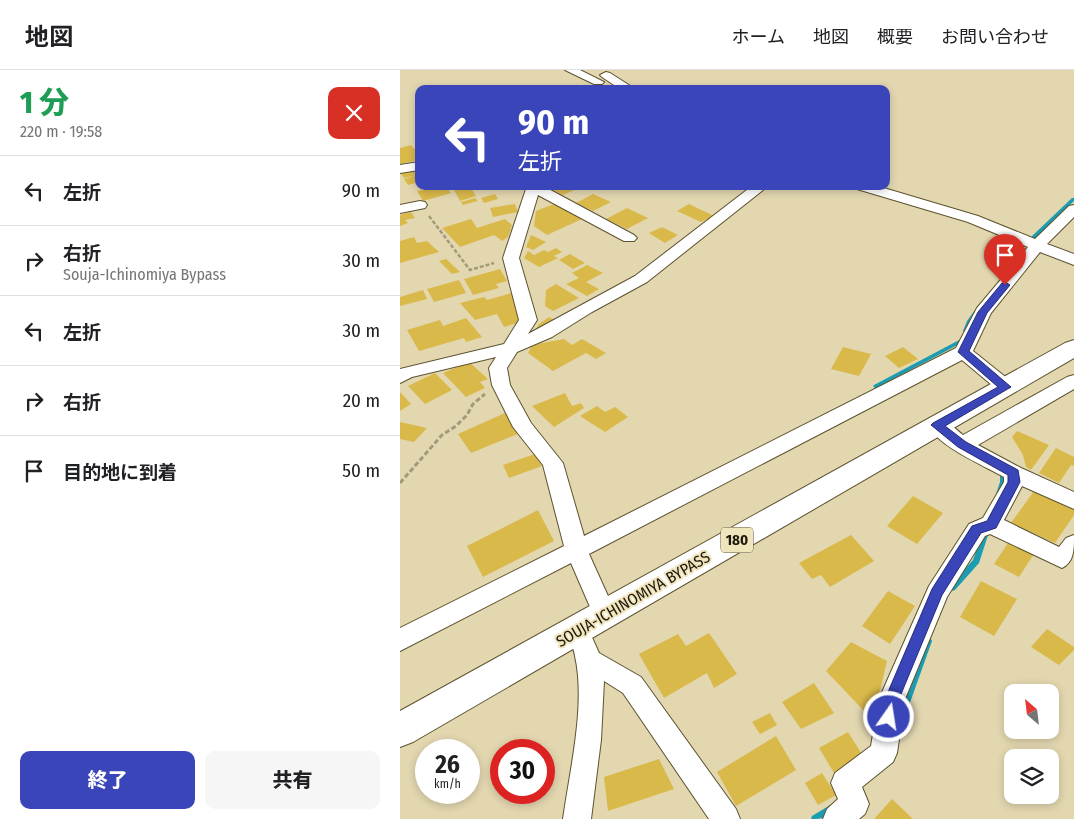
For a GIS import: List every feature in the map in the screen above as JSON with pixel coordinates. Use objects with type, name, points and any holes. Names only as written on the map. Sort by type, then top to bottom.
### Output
[{"type":"highway","name":"SOUJA-ICHINOMIYA BYPASS","points":[[400,730],[605,616],[1074,348]]},
{"type":"street","points":[[571,70],[618,85]]},
{"type":"street","points":[[400,170],[415,167]]},
{"type":"street","points":[[533,190],[511,258],[528,320],[498,368],[501,385],[523,427],[553,463],[576,549],[605,616]]},
{"type":"street","points":[[541,190],[629,238]]},
{"type":"street","points":[[402,371],[510,348],[546,333],[586,308],[641,279],[756,190]]},
{"type":"street","points":[[874,190],[974,218],[1074,260]]},
{"type":"street","points":[[400,209],[420,205]]},
{"type":"street","points":[[400,640],[963,352],[983,312],[1038,244],[1074,209]]},
{"type":"street","points":[[963,352],[1006,387]]},
{"type":"street","points":[[962,445],[1074,381]]},
{"type":"street","points":[[937,425],[962,445],[1014,473],[1074,501]]},
{"type":"street","points":[[846,803],[845,783],[883,753],[892,699],[937,593],[977,530],[988,525],[1014,482],[1014,473]]},
{"type":"street","points":[[988,525],[1062,559],[1074,544]]},
{"type":"street","points":[[577,631],[588,659],[590,689],[588,736],[577,819]]},
{"type":"street","points":[[588,659],[632,685],[726,819]]},
{"type":"path","points":[[420,205],[470,270],[511,258]]},
{"type":"path","points":[[400,483],[442,435],[467,415],[473,404],[490,389],[501,385]]},
{"type":"building","points":[[411,145],[415,149],[415,161],[400,164],[400,148]]},
{"type":"building","points":[[415,171],[415,175],[404,178],[401,174]]},
{"type":"building","points":[[415,175],[415,183],[408,185],[404,179]]},
{"type":"building","points":[[449,190],[451,193],[423,201],[417,191]]},
{"type":"building","points":[[454,190],[472,190],[476,196],[460,201]]},
{"type":"building","points":[[554,190],[574,190],[563,195]]},
{"type":"building","points":[[495,194],[498,199],[484,203],[481,198]]},
{"type":"building","points":[[593,194],[611,202],[593,211],[576,203]]},
{"type":"building","points":[[475,198],[478,201],[463,205],[461,202]]},
{"type":"building","points":[[515,204],[518,212],[493,217],[490,208]]},
{"type":"building","points":[[554,204],[582,219],[547,235],[534,226],[536,211]]},
{"type":"building","points":[[689,204],[714,216],[701,222],[677,211]]},
{"type":"building","points":[[627,208],[648,218],[627,229],[606,219]]},
{"type":"building","points":[[411,212],[415,218],[405,220],[408,223],[400,226],[400,215]]},
{"type":"building","points":[[471,219],[477,228],[505,219],[512,225],[508,237],[502,241],[494,235],[460,247],[442,228]]},
{"type":"building","points":[[662,227],[678,235],[665,243],[649,233]]},
{"type":"building","points":[[531,235],[546,242],[533,250],[526,247]]},
{"type":"building","points":[[414,237],[417,243],[427,241],[439,252],[400,263],[400,241]]},
{"type":"building","points":[[556,248],[562,252],[554,256],[558,258],[539,267],[524,258],[528,251],[534,255],[544,250],[548,252]]},
{"type":"building","points":[[570,254],[585,263],[573,269],[559,260]]},
{"type":"building","points":[[446,259],[460,272],[452,274],[439,261]]},
{"type":"building","points":[[587,265],[603,273],[586,282],[599,289],[587,296],[566,284],[579,278],[572,273]]},
{"type":"building","points":[[500,269],[507,281],[496,284],[499,288],[473,295],[464,279]]},
{"type":"building","points":[[459,280],[466,293],[434,302],[427,289]]},
{"type":"building","points":[[556,284],[579,298],[553,311],[545,306],[546,290]]},
{"type":"building","points":[[423,290],[427,299],[400,306],[400,297]]},
{"type":"building","points":[[512,293],[521,322],[504,327],[497,314],[475,320],[460,303],[484,297],[487,300]]},
{"type":"building","points":[[549,317],[557,322],[533,334],[539,324]]},
{"type":"building","points":[[466,318],[482,337],[466,342],[464,338],[419,351],[407,330],[440,320],[443,326]]},
{"type":"building","points":[[564,339],[572,345],[582,339],[606,353],[596,359],[586,353],[553,371],[528,353],[532,345]]},
{"type":"building","points":[[843,347],[871,354],[859,376],[831,369]]},
{"type":"building","points":[[903,347],[918,359],[899,368],[885,356]]},
{"type":"building","points":[[469,362],[488,379],[480,382],[485,388],[466,397],[443,373]]},
{"type":"building","points":[[435,373],[452,390],[425,404],[408,386]]},
{"type":"building","points":[[400,392],[411,404],[400,411]]},
{"type":"building","points":[[565,393],[572,406],[581,403],[584,408],[554,427],[532,406]]},
{"type":"building","points":[[597,406],[605,412],[615,407],[628,417],[605,432],[580,416]]},
{"type":"building","points":[[505,413],[520,433],[471,453],[458,434]]},
{"type":"building","points":[[400,422],[427,428],[414,442],[400,439]]},
{"type":"building","points":[[1017,431],[1049,445],[1031,470],[1026,467],[1023,455],[1012,437]]},
{"type":"building","points":[[1056,448],[1074,457],[1074,466],[1071,465],[1059,483],[1039,473]]},
{"type":"building","points":[[535,454],[542,466],[509,478],[503,465]]},
{"type":"building","points":[[1034,491],[1074,510],[1074,515],[1055,543],[1011,523]]},
{"type":"building","points":[[913,496],[943,513],[917,544],[887,526]]},
{"type":"building","points":[[538,510],[554,541],[483,577],[467,546]]},
{"type":"building","points":[[851,535],[874,561],[830,587],[821,575],[812,579],[799,563]]},
{"type":"building","points":[[1010,540],[1034,554],[1019,577],[994,564]]},
{"type":"building","points":[[981,581],[1017,599],[994,636],[960,617]]},
{"type":"building","points":[[888,591],[915,606],[890,644],[862,626]]},
{"type":"building","points":[[1047,629],[1074,647],[1074,650],[1059,665],[1031,647]]},
{"type":"building","points":[[709,633],[737,674],[714,688],[707,673],[664,698],[639,654],[678,634],[686,646]]},
{"type":"building","points":[[851,642],[887,661],[878,699],[866,713],[826,671]]},
{"type":"building","points":[[814,683],[834,713],[801,729],[782,702]]},
{"type":"building","points":[[770,713],[777,725],[760,734],[752,722]]},
{"type":"building","points":[[848,732],[863,756],[834,773],[819,748]]},
{"type":"building","points":[[776,736],[796,770],[736,806],[717,772]]},
{"type":"building","points":[[659,759],[674,789],[608,811],[604,777]]},
{"type":"building","points":[[822,773],[836,795],[818,805],[805,783]]},
{"type":"building","points":[[892,799],[913,819],[874,819]]},
{"type":"waterway","points":[[1034,237],[1074,199]]},
{"type":"waterway","points":[[966,331],[977,311]]},
{"type":"waterway","points":[[878,388],[876,386],[963,340]]},
{"type":"waterway","points":[[999,471],[1003,474],[1003,482],[999,494]]},
{"type":"waterway","points":[[952,588],[976,561],[987,529]]},
{"type":"waterway","points":[[903,711],[928,641]]},
{"type":"waterway","points":[[815,819],[832,808]]},
{"type":"route","points":[[889,717],[892,699],[937,593],[977,530],[991,524],[1014,482],[1014,473],[962,445],[937,425],[1006,387],[963,352],[983,312],[1005,285]]}]
